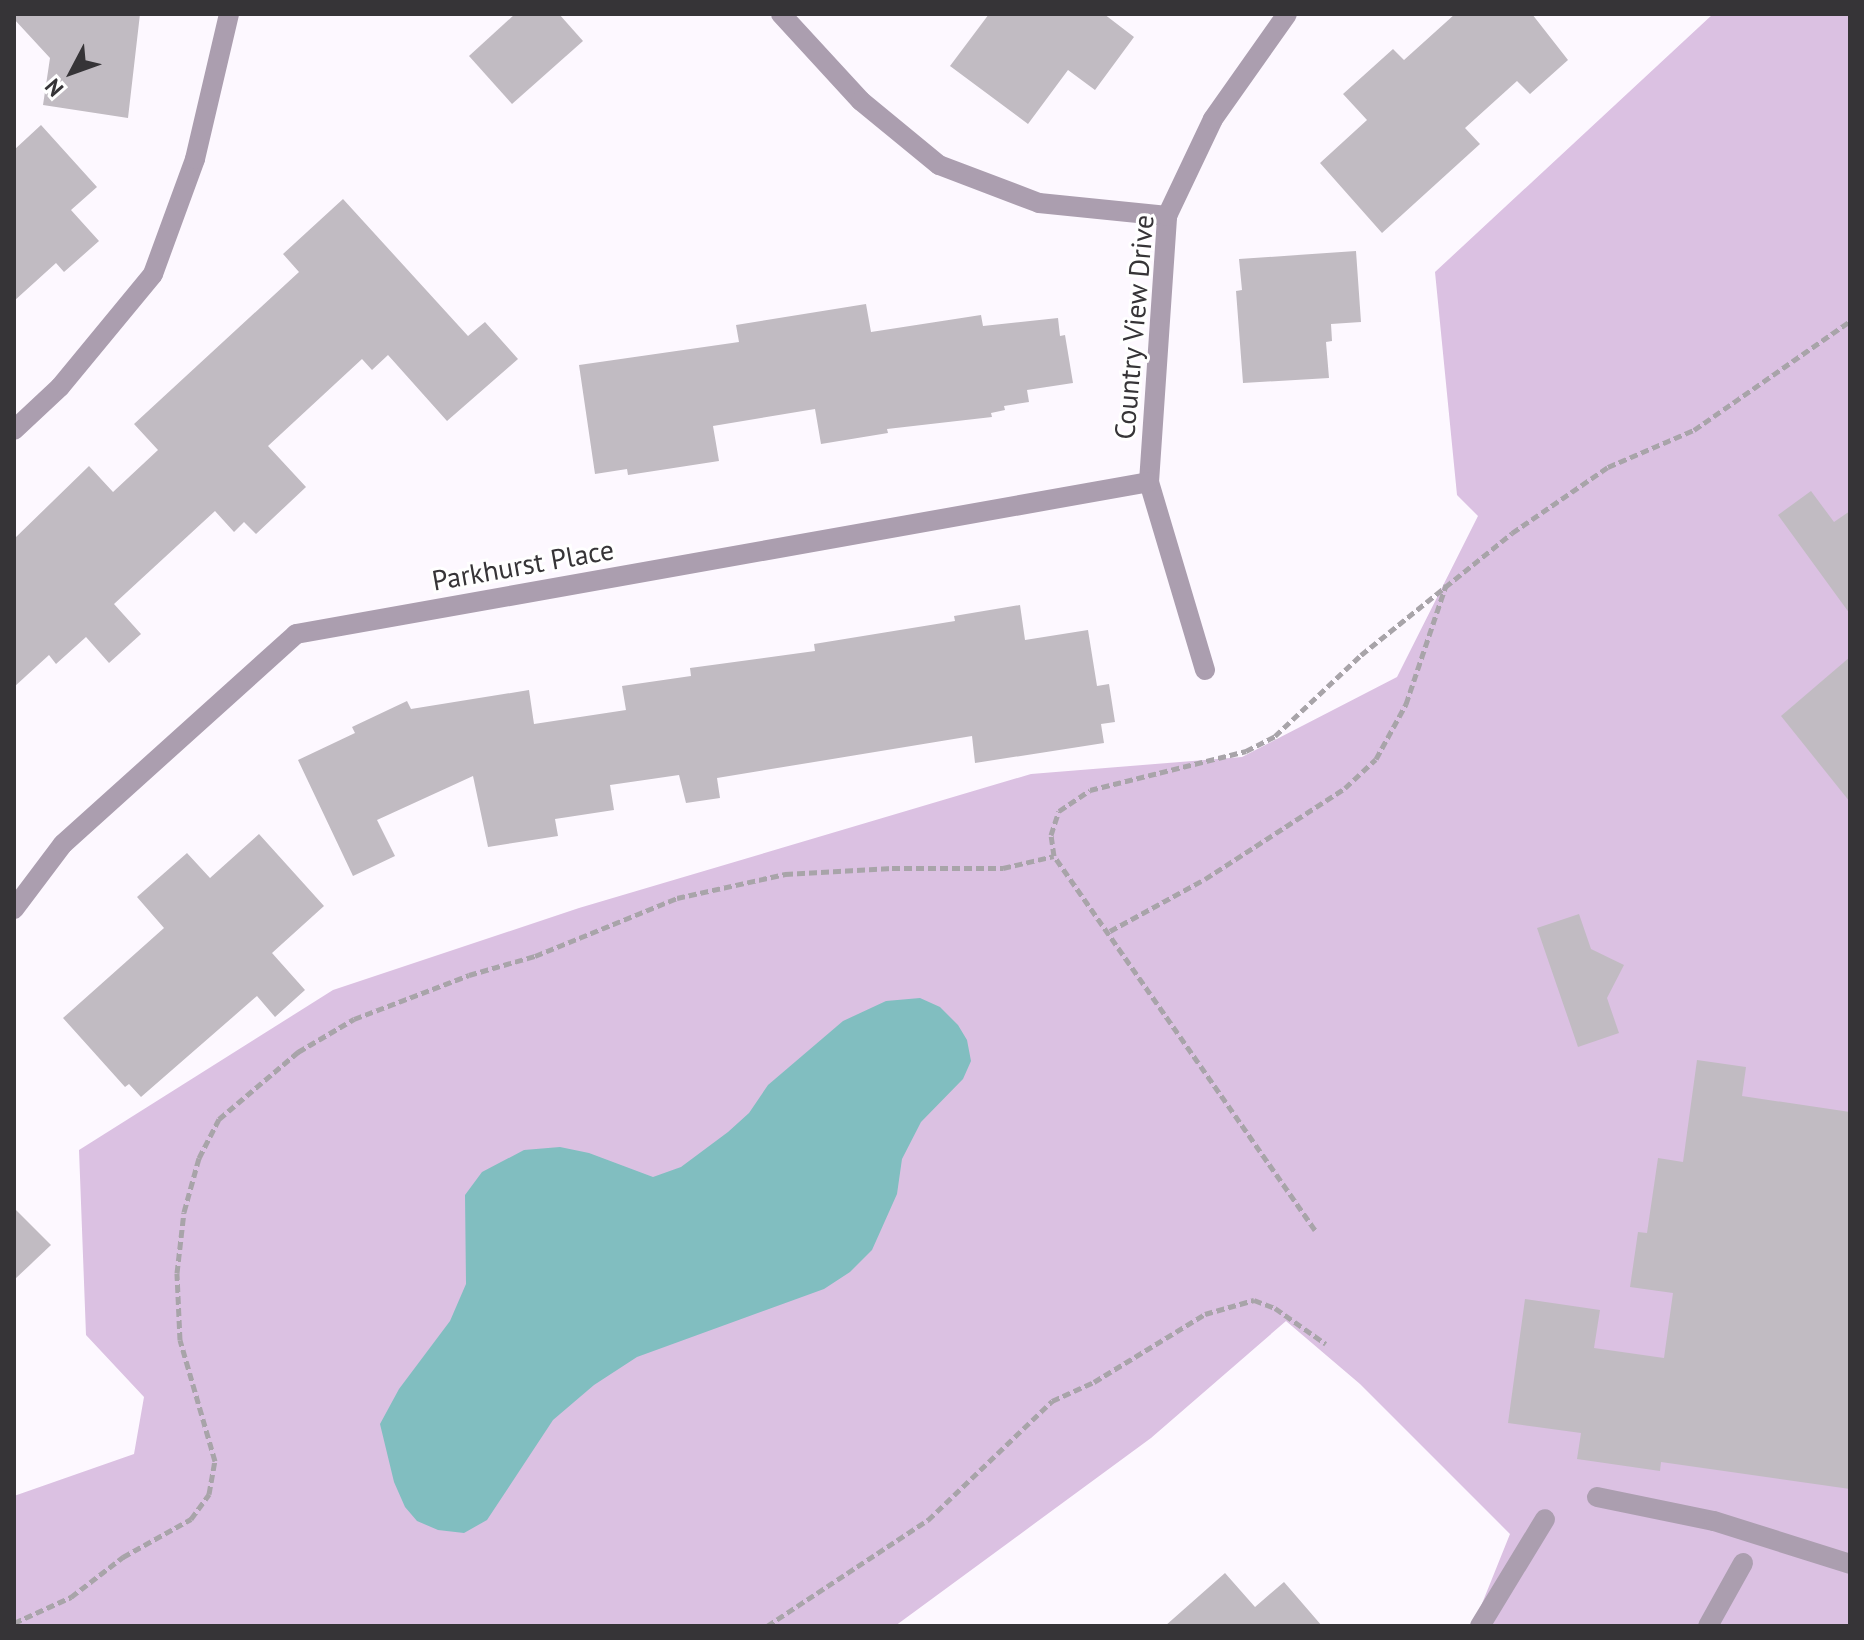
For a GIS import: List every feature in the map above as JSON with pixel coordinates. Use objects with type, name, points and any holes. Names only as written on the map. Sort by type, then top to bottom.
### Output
[{"type":"street","points":[[14,430],[60,387],[153,274],[195,159],[229,14]]},
{"type":"street","points":[[781,14],[861,101],[939,165],[1039,203],[1167,216]]},
{"type":"street","name":"Country View Drive","points":[[1205,670],[1149,482],[1167,216],[1213,119],[1287,14]]},
{"type":"street","name":"Parkhurst Place","points":[[14,909],[63,844],[296,634],[1149,482]]},
{"type":"street","points":[[1597,1497],[1714,1521],[1850,1564]]},
{"type":"street","points":[[1480,1626],[1545,1519]]},
{"type":"street","points":[[1708,1626],[1743,1563]]},
{"type":"path","points":[[1315,1230],[1110,931],[1054,856],[1051,835],[1059,811],[1090,790],[1246,751],[1275,736],[1361,655],[1446,585],[1608,467],[1694,430],[1850,321]]},
{"type":"path","points":[[1110,931],[1205,879],[1345,788],[1376,759],[1406,704],[1446,585]]},
{"type":"path","points":[[14,1623],[71,1597],[123,1557],[191,1519],[209,1494],[215,1461],[180,1340],[177,1273],[184,1212],[199,1158],[219,1119],[298,1052],[354,1019],[469,975],[535,956],[677,898],[785,874],[892,868],[1003,868],[1054,856]]},
{"type":"path","points":[[767,1626],[928,1520],[1052,1401],[1094,1382],[1205,1314],[1254,1300],[1275,1308],[1326,1344]]},
{"type":"shaded area","points":[[1713,14],[1850,14],[1850,1626],[1473,1626],[1510,1534],[1360,1384],[1286,1321],[1151,1438],[895,1626],[14,1626],[14,1496],[134,1454],[144,1397],[86,1335],[79,1150],[333,990],[579,908],[1031,774],[1242,757],[1397,677],[1478,516],[1457,495],[1435,272]]},
{"type":"water","points":[[920,998],[940,1007],[958,1025],[967,1040],[971,1061],[963,1079],[921,1122],[902,1159],[897,1194],[872,1250],[850,1272],[824,1289],[637,1357],[594,1385],[553,1420],[487,1520],[464,1533],[438,1530],[417,1521],[405,1507],[394,1482],[380,1424],[399,1389],[450,1321],[466,1284],[465,1195],[482,1172],[524,1150],[560,1147],[589,1153],[653,1177],[681,1167],[728,1132],[749,1113],[768,1085],[843,1021],[886,1001]]},
{"type":"building","points":[[14,14],[140,14],[128,118],[43,105],[50,58],[14,19]]},
{"type":"building","points":[[515,14],[559,14],[583,41],[512,104],[469,56]]},
{"type":"building","points":[[989,14],[1104,14],[1134,37],[1095,90],[1068,70],[1028,124],[950,66]]},
{"type":"building","points":[[1455,14],[1532,14],[1568,60],[1530,94],[1517,81],[1465,128],[1480,144],[1382,233],[1320,163],[1367,120],[1343,94],[1393,49],[1404,60]]},
{"type":"building","points":[[41,125],[97,187],[71,210],[99,241],[64,272],[56,263],[14,301],[14,150]]},
{"type":"building","points":[[343,199],[468,336],[485,322],[518,359],[447,421],[388,355],[372,370],[362,359],[268,446],[306,487],[256,534],[244,522],[234,532],[215,511],[114,604],[141,634],[109,663],[86,637],[56,664],[49,655],[14,687],[14,539],[89,466],[113,492],[158,450],[134,424],[299,272],[283,254]]},
{"type":"building","points":[[1356,251],[1361,322],[1331,324],[1332,341],[1326,342],[1329,378],[1243,383],[1236,291],[1242,290],[1239,259]]},
{"type":"building","points":[[866,304],[871,332],[981,315],[983,326],[1058,318],[1060,336],[1065,335],[1073,383],[1027,390],[1029,402],[1004,406],[1005,410],[991,413],[992,417],[887,429],[888,433],[821,444],[815,409],[713,426],[719,461],[628,475],[627,469],[595,474],[579,365],[739,342],[736,325]]},
{"type":"building","points":[[1811,491],[1834,522],[1850,511],[1850,614],[1778,515]]},
{"type":"building","points":[[1020,605],[1025,640],[1088,630],[1097,686],[1109,684],[1115,722],[1101,724],[1104,743],[975,763],[972,736],[717,778],[720,798],[686,803],[679,775],[610,785],[614,810],[555,819],[558,836],[488,847],[473,776],[377,820],[395,856],[353,876],[298,760],[355,733],[352,727],[407,701],[411,709],[529,690],[534,724],[626,710],[622,686],[691,676],[690,668],[815,651],[814,644],[955,621],[954,616]]},
{"type":"building","points":[[1850,657],[1850,802],[1781,716]]},
{"type":"building","points":[[259,834],[324,906],[272,953],[305,990],[275,1017],[257,996],[141,1097],[129,1084],[125,1087],[63,1018],[164,928],[137,897],[187,853],[210,878]]},
{"type":"building","points":[[1579,914],[1591,949],[1624,965],[1607,998],[1619,1033],[1578,1047],[1537,928]]},
{"type":"building","points":[[1697,1060],[1746,1067],[1742,1096],[1850,1112],[1850,1489],[1661,1462],[1660,1471],[1577,1459],[1581,1433],[1508,1423],[1525,1299],[1600,1310],[1594,1348],[1664,1358],[1673,1293],[1630,1287],[1638,1232],[1647,1233],[1658,1158],[1683,1162]]},
{"type":"building","points":[[14,1208],[51,1245],[14,1280]]},
{"type":"building","points":[[1225,1573],[1255,1607],[1284,1582],[1322,1626],[1165,1626]]}]
